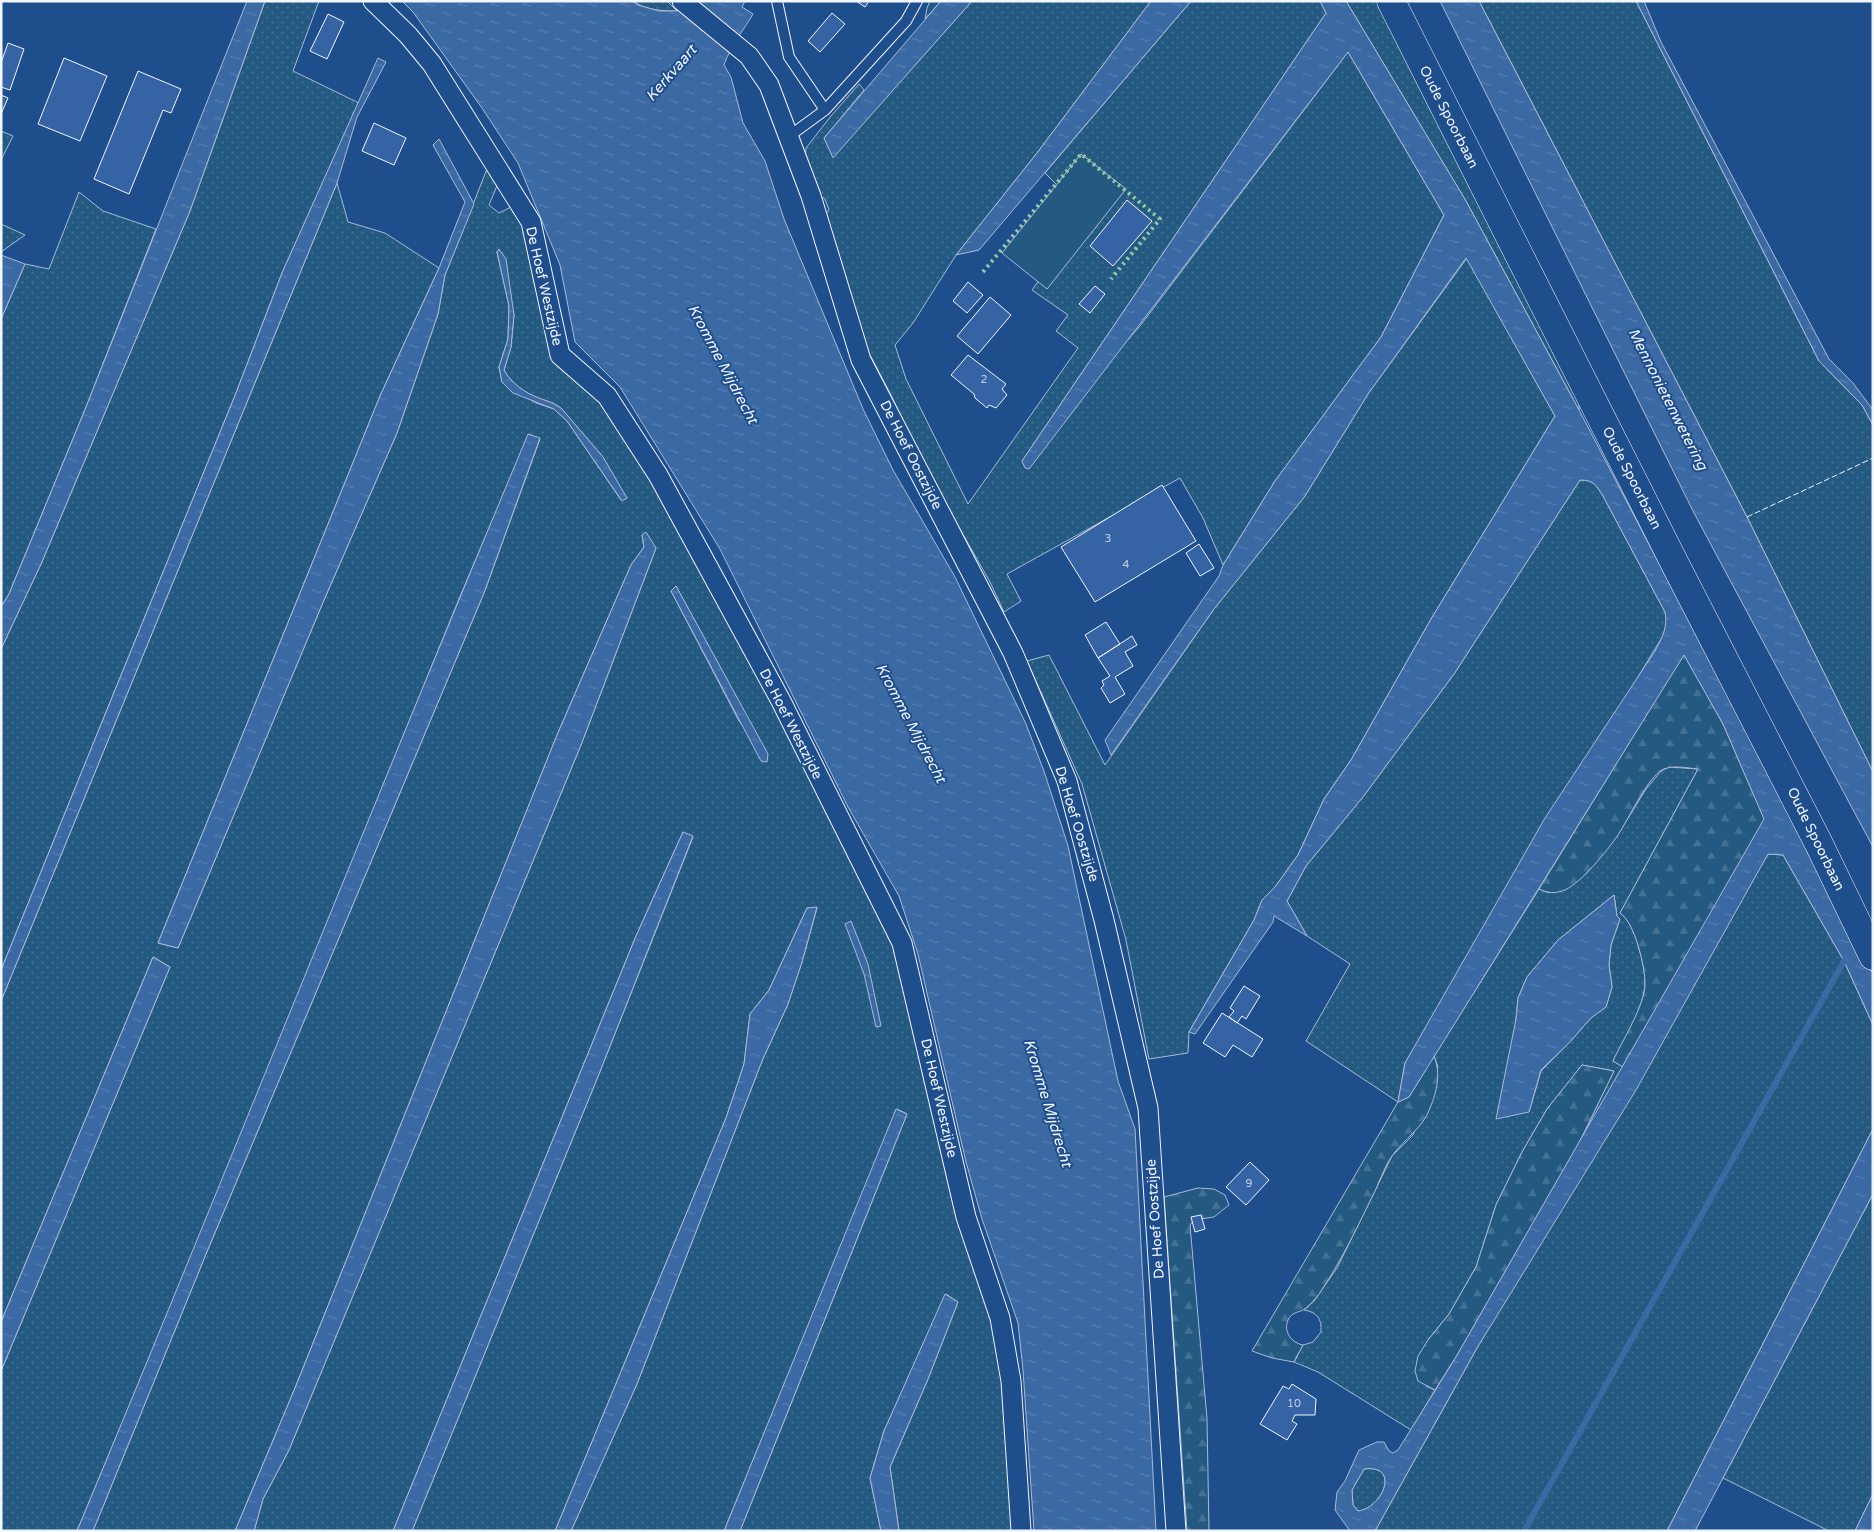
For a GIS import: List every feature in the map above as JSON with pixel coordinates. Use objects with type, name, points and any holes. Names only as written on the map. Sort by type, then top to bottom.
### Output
[{"type":"street","name":"De Hoef Westzijde","points":[[373,1],[408,35],[432,64],[531,222],[560,355],[607,396],[658,475],[781,702],[902,943],[966,1217],[1000,1318],[1011,1381],[1021,1531]]},
{"type":"street","points":[[682,1],[749,56],[769,85],[788,138]]},
{"type":"street","name":"Oude Spoorbaan","points":[[1391,1],[1819,844],[1873,956]]},
{"type":"street","name":"De Hoef Oostzijde","points":[[788,138],[811,196],[861,360],[1013,653],[1067,781],[1077,812],[1148,1108],[1176,1531]]},
{"type":"lane","points":[[777,1],[789,57],[825,110]]},
{"type":"lane","points":[[788,138],[825,110],[906,21],[917,1]]},
{"type":"green space","points":[[265,1],[319,1],[293,71],[359,103],[282,273],[236,393],[1,970],[1,649],[41,564],[190,211]]},
{"type":"green space","points":[[632,1],[667,1],[677,11],[648,8]]},
{"type":"green space","points":[[930,1],[941,1],[925,19],[927,8]]},
{"type":"green space","points":[[972,1],[1151,1],[1037,153],[956,255],[913,323],[895,345],[906,379],[968,504],[1078,348],[1056,331],[1068,315],[1032,290],[1087,215],[1045,173],[1191,1],[1320,1],[1326,13],[1022,461],[1140,326],[1348,52],[1444,215],[1381,337],[1275,481],[1223,565],[1203,518],[1180,478],[1007,574],[1021,601],[1004,612],[990,582],[923,464],[891,395],[858,332],[821,220],[829,210],[825,199],[813,191],[805,162],[806,148],[859,84],[864,90],[824,138],[833,157]]},
{"type":"green space","points":[[1346,1],[1382,1],[1579,396],[1579,410],[1466,201]]},
{"type":"green space","points":[[1479,1],[1636,1],[1819,361],[1862,405],[1873,425],[1873,772],[1747,517]]},
{"type":"green space","points":[[1,131],[13,136],[1,160]]},
{"type":"green space","points":[[1081,154],[1126,189],[1047,289],[1002,253]]},
{"type":"green space","points":[[489,164],[499,181],[489,205],[499,213],[511,207],[528,234],[551,356],[607,408],[673,510],[895,931],[1000,1319],[1020,1531],[899,1531],[890,1467],[928,1379],[958,1302],[946,1294],[884,1431],[870,1478],[881,1531],[740,1531],[907,1114],[897,1109],[724,1531],[571,1531],[637,1384],[762,1061],[788,1004],[817,908],[807,908],[769,990],[750,1014],[744,1064],[726,1118],[555,1531],[412,1531],[599,1074],[693,837],[683,832],[636,936],[393,1531],[254,1531],[263,1499],[289,1450],[581,745],[656,548],[642,535],[644,547],[631,565],[557,735],[295,1388],[235,1531],[93,1531],[206,1254],[484,593],[540,439],[529,434],[459,599],[181,1282],[77,1531],[1,1531],[1,1371],[170,967],[153,957],[1,1322],[1,1001],[337,183],[348,222],[385,233],[439,268],[380,396],[158,943],[178,948],[324,600],[397,433],[438,314],[445,275]],"holes":[[[497,252],[514,315],[511,347],[504,370],[510,379],[523,390],[561,408],[603,457],[626,498],[621,500],[567,421],[554,409],[536,403],[502,382],[499,367],[508,339],[509,306]],[[676,586],[767,754],[739,721],[671,591]]]},
{"type":"green space","points":[[79,192],[103,211],[156,229],[84,412],[9,594],[1,607],[1,319],[25,264],[49,269]]},
{"type":"green space","points":[[1,224],[25,235],[1,252]]},
{"type":"green space","points":[[1467,258],[1555,416],[1431,619],[1351,760],[1324,799],[1298,855],[1275,887],[1262,900],[1254,920],[1189,1032],[1188,1053],[1149,1059],[1126,940],[1082,784],[1027,661],[1049,655],[1105,765],[1214,609],[1305,496],[1368,394]]},
{"type":"green space","points":[[1580,480],[1589,481],[1594,484],[1603,496],[1665,612],[1667,620],[1664,634],[1405,1063],[1398,1102],[1306,1041],[1350,964],[1307,936],[1287,901],[1306,866],[1363,797],[1454,674]]},
{"type":"green space","points":[[1684,654],[1723,724],[1765,820],[1623,1067],[1613,1061],[1637,1012],[1644,993],[1645,984],[1636,938],[1628,922],[1620,913],[1698,769],[1674,767],[1660,771],[1654,776],[1643,792],[1613,842],[1579,880],[1565,890],[1558,892],[1539,889]]},
{"type":"green space","points":[[1669,767],[1698,769],[1620,913],[1628,922],[1636,938],[1645,983],[1638,1012],[1613,1061],[1623,1067],[1579,1143],[1614,1071],[1582,1065],[1547,1109],[1522,1152],[1496,1205],[1476,1267],[1449,1314],[1428,1340],[1426,1386],[1435,1390],[1411,1430],[1318,1372],[1294,1362],[1303,1345],[1313,1342],[1321,1332],[1321,1323],[1318,1317],[1312,1312],[1304,1310],[1314,1301],[1337,1268],[1392,1156],[1413,1135],[1438,1067],[1434,1056],[1539,889],[1549,893],[1586,874],[1617,836],[1646,789],[1661,771]],"holes":[[[1614,895],[1617,916],[1620,919],[1611,945],[1609,965],[1612,987],[1606,1007],[1591,1018],[1541,1071],[1529,1112],[1516,1019],[1518,998],[1527,977],[1558,940]]]},
{"type":"green space","points":[[1768,854],[1783,855],[1844,961],[1873,1025],[1873,1129],[1667,1531],[1375,1531],[1477,1348]]},
{"type":"green space","points":[[1434,1056],[1438,1076],[1435,1095],[1427,1115],[1389,1160],[1347,1246],[1319,1294],[1304,1310],[1292,1315],[1288,1320],[1288,1333],[1295,1342],[1303,1345],[1294,1362],[1272,1358],[1252,1351],[1398,1102],[1409,1097]]},
{"type":"green space","points":[[1582,1065],[1614,1071],[1579,1143],[1456,1357],[1435,1390],[1418,1381],[1415,1371],[1418,1356],[1449,1314],[1476,1267],[1496,1205],[1522,1152],[1547,1109]]},
{"type":"green space","points":[[1198,1188],[1214,1189],[1225,1195],[1229,1205],[1214,1217],[1194,1220],[1190,1225],[1207,1419],[1209,1531],[1187,1531],[1164,1197]]},
{"type":"green space","points":[[1873,1194],[1873,1494],[1855,1531],[1829,1531],[1723,1478]]},
{"type":"green space","points":[[1364,1469],[1375,1469],[1382,1473],[1385,1479],[1384,1487],[1381,1495],[1375,1502],[1367,1508],[1358,1511],[1353,1505],[1352,1490]]},
{"type":"water","points":[[247,1],[265,1],[190,211],[41,564],[1,649],[1,607],[9,594],[84,412]]},
{"type":"water","points":[[402,1],[632,1],[638,5],[659,11],[677,11],[692,1],[745,1],[742,7],[753,14],[733,45],[724,65],[731,77],[743,123],[765,161],[784,219],[863,409],[893,470],[955,577],[1026,724],[1045,774],[1068,846],[1118,1081],[1135,1129],[1156,1531],[1034,1531],[1018,1323],[982,1219],[966,1162],[918,954],[899,896],[848,807],[720,549],[620,387],[575,342],[560,265],[518,163],[482,108],[413,12]]},
{"type":"water","points":[[941,1],[972,1],[833,158],[824,138]]},
{"type":"water","points":[[1151,1],[1191,1],[979,250],[956,255],[1037,153]]},
{"type":"water","points":[[1320,1],[1346,1],[1466,201],[1579,410],[1873,974],[1873,1025],[1844,961],[1783,855],[1768,854],[1636,1090],[1477,1348],[1375,1531],[1350,1531],[1335,1510],[1337,1492],[1345,1481],[1359,1450],[1377,1442],[1384,1442],[1389,1451],[1393,1453],[1398,1450],[1456,1357],[1764,819],[1723,724],[1684,655],[1409,1097],[1398,1102],[1405,1063],[1545,818],[1655,651],[1664,632],[1666,623],[1665,612],[1603,496],[1594,484],[1589,481],[1580,480],[1454,674],[1363,797],[1306,866],[1287,901],[1307,936],[1274,916],[1273,922],[1195,1034],[1189,1032],[1254,920],[1262,900],[1275,887],[1298,855],[1324,799],[1351,760],[1431,619],[1555,416],[1466,258],[1368,394],[1305,496],[1214,609],[1111,755],[1105,740],[1219,576],[1223,565],[1275,481],[1381,337],[1444,215],[1348,52],[1029,469],[1025,468],[1022,461],[1326,13]],"holes":[[[1364,1469],[1375,1469],[1382,1473],[1385,1479],[1381,1495],[1367,1508],[1358,1511],[1353,1505],[1352,1490]]]},
{"type":"water","name":"Mennonietenwetering","points":[[1440,1],[1479,1],[1747,517],[1873,772],[1873,847],[1694,513]]},
{"type":"water","points":[[1636,1],[1644,1],[1661,42],[1829,359],[1853,383],[1873,410],[1873,425],[1862,405],[1819,361]]},
{"type":"water","points":[[378,58],[386,62],[357,117],[337,183],[1,1001],[1,970],[236,393],[282,273]]},
{"type":"water","points":[[439,139],[474,204],[445,275],[438,314],[397,433],[324,600],[178,948],[158,943],[380,396],[439,268],[465,202],[433,145]]},
{"type":"water","points":[[499,249],[506,259],[514,315],[511,347],[504,370],[514,383],[524,390],[561,408],[603,457],[627,498],[622,501],[567,421],[554,409],[513,393],[502,382],[499,367],[508,339],[509,306],[497,252]]},
{"type":"water","points":[[1,255],[25,264],[1,319]]},
{"type":"water","points":[[528,434],[540,438],[484,593],[206,1254],[93,1531],[77,1531],[414,708]]},
{"type":"water","points":[[646,532],[656,548],[581,745],[289,1450],[263,1499],[254,1531],[235,1531],[295,1388],[557,735],[631,565],[644,547],[642,535]]},
{"type":"water","points":[[676,586],[768,754],[767,762],[761,761],[671,591]]},
{"type":"water","points":[[683,832],[693,836],[599,1074],[412,1531],[393,1531],[636,936]]},
{"type":"water","points":[[1614,895],[1617,916],[1620,919],[1611,945],[1609,965],[1612,987],[1606,1007],[1591,1018],[1541,1070],[1529,1112],[1496,1119],[1516,1019],[1518,998],[1527,977],[1558,940]]},
{"type":"water","points":[[817,907],[788,1004],[762,1061],[637,1384],[571,1531],[555,1531],[726,1118],[744,1064],[750,1014],[769,990],[807,908]]},
{"type":"water","points":[[851,921],[868,964],[881,1026],[876,1027],[864,974],[845,924]]},
{"type":"water","points":[[153,957],[170,967],[1,1371],[1,1322]]},
{"type":"water","points":[[896,1109],[907,1114],[740,1531],[724,1531]]},
{"type":"water","points":[[1873,1129],[1873,1194],[1695,1531],[1667,1531]]},
{"type":"water","points":[[945,1294],[958,1302],[928,1379],[890,1467],[899,1531],[881,1531],[870,1478],[884,1431]]},
{"type":"water","points":[[1873,1494],[1873,1531],[1855,1531]]},
{"type":"building","points":[[856,1],[869,1],[865,7]]},
{"type":"building","points":[[832,13],[845,24],[820,52],[808,41]]},
{"type":"building","points":[[328,14],[344,22],[327,59],[310,51]]},
{"type":"building","points":[[8,43],[24,49],[10,90],[1,87],[1,63]]},
{"type":"building","points":[[64,58],[107,76],[80,141],[38,124]]},
{"type":"building","points":[[138,71],[181,89],[171,113],[163,110],[129,194],[94,179]]},
{"type":"building","points":[[1,95],[8,98],[1,114]]},
{"type":"building","points":[[374,123],[406,138],[394,165],[362,151]]},
{"type":"building","points":[[1127,200],[1152,221],[1113,266],[1090,246]]},
{"type":"building","points":[[968,282],[983,295],[967,313],[953,301]]},
{"type":"building","points":[[1095,286],[1105,294],[1090,313],[1079,304]]},
{"type":"building","points":[[990,297],[1011,315],[978,354],[957,336]]},
{"type":"building","points":[[968,355],[1006,384],[1002,389],[1007,395],[996,408],[989,405],[987,408],[975,398],[974,394],[951,375]]},
{"type":"building","points":[[1162,485],[1196,541],[1095,602],[1061,547]]},
{"type":"building","points":[[1199,544],[1214,568],[1200,576],[1186,553]]},
{"type":"building","points":[[1106,622],[1120,644],[1098,658],[1085,635]]},
{"type":"building","points":[[1132,636],[1137,645],[1125,652],[1133,666],[1115,677],[1125,694],[1110,703],[1101,688],[1104,685],[1102,681],[1110,676],[1098,658]]},
{"type":"building","points":[[1244,986],[1260,996],[1246,1019],[1242,1016],[1237,1023],[1229,1017],[1234,1011],[1230,1008]]},
{"type":"building","points":[[1222,1013],[1263,1039],[1252,1057],[1233,1045],[1225,1057],[1203,1043]]},
{"type":"building","points":[[1250,1162],[1269,1180],[1246,1205],[1226,1187]]},
{"type":"building","points":[[1201,1215],[1205,1229],[1195,1232],[1191,1217]]},
{"type":"building","points":[[1292,1384],[1316,1399],[1315,1415],[1295,1415],[1292,1421],[1297,1424],[1287,1440],[1260,1424],[1283,1386],[1289,1389]]},
{"type":"waterway","points":[[1524,1531],[1844,961]]},
{"type":"hedge","points":[[983,272],[1081,154],[1160,219],[1111,279]]},
{"type":"fence","points":[[1747,517],[1873,458]]},
{"type":"water label","name":"Kerkvaart","points":[[671,73]]},
{"type":"water label","name":"Kromme Mijdrecht","points":[[723,364]]},
{"type":"water label","name":"Kromme Mijdrecht","points":[[911,723]]},
{"type":"water label","name":"Kromme Mijdrecht","points":[[1048,1103]]}]
